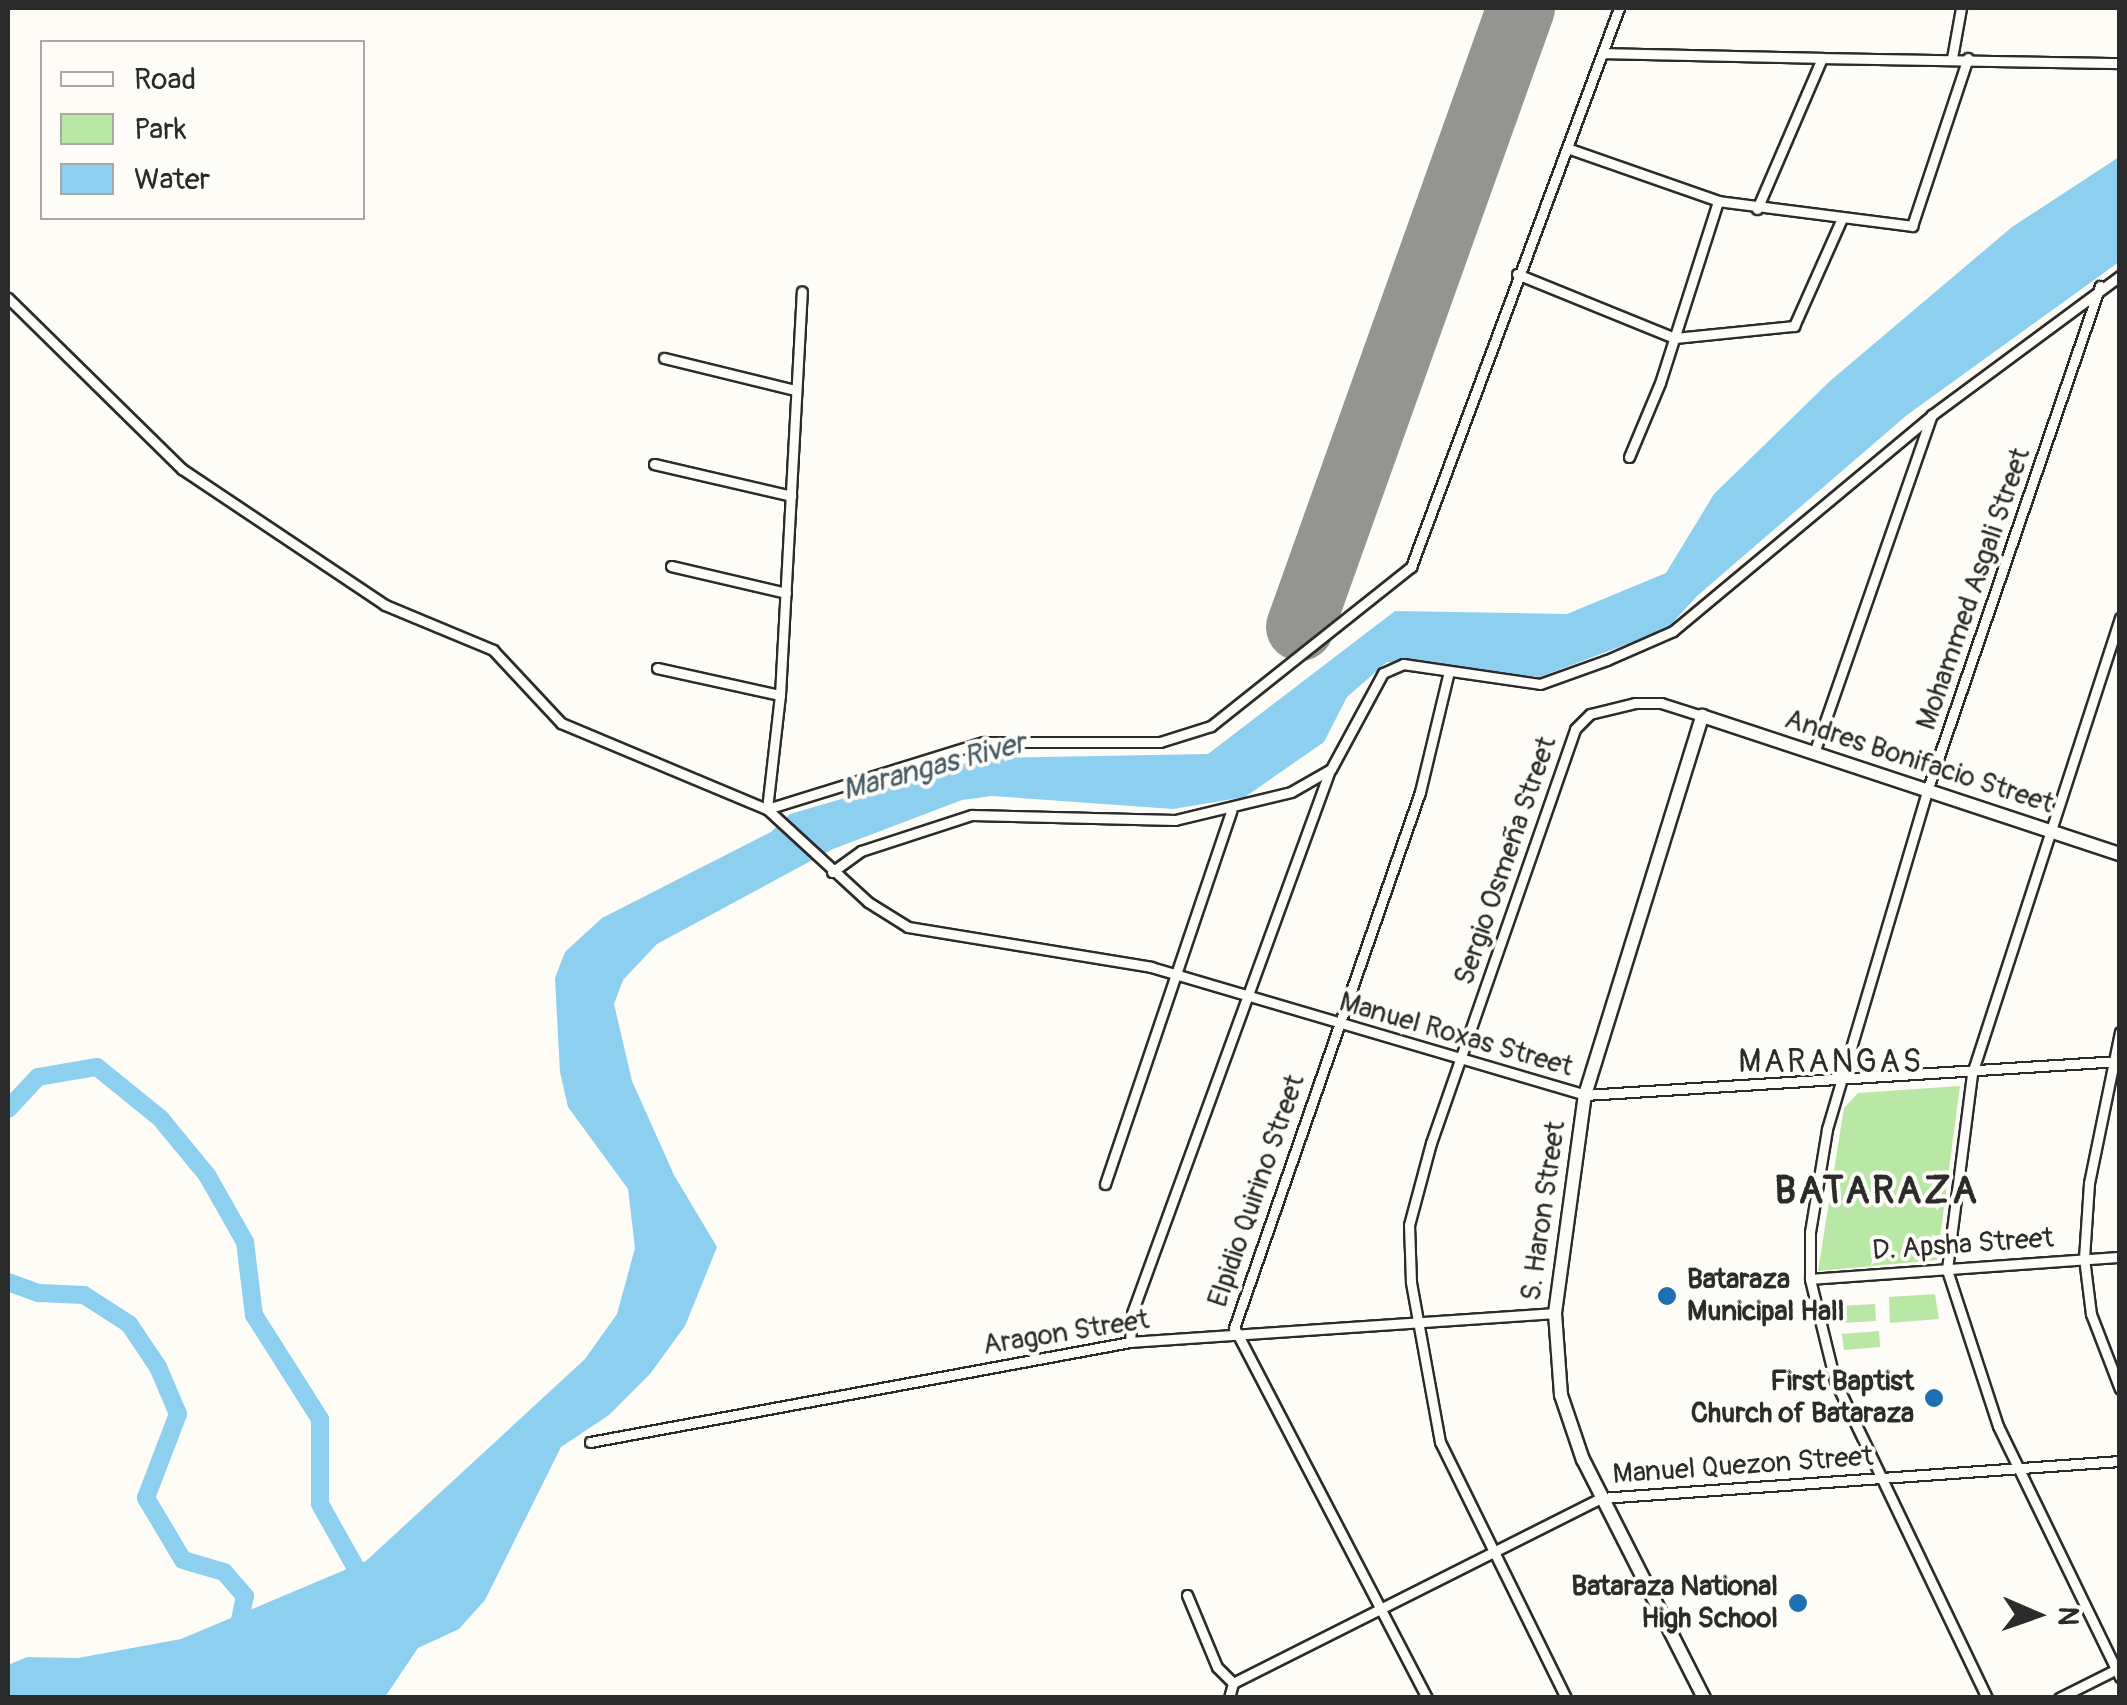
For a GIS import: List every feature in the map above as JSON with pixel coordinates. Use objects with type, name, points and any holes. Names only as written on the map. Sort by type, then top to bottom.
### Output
[{"type":"street","points":[[8,298],[164,455],[264,524],[385,605],[493,650],[561,722],[767,809],[984,742],[1160,742],[1212,726],[1410,567],[1465,433],[1516,274],[1619,8]]},
{"type":"street","points":[[1952,58],[1961,8]]},
{"type":"street","points":[[1603,53],[2120,64]]},
{"type":"street","points":[[1757,209],[1822,58]]},
{"type":"street","points":[[1567,148],[1718,201],[1912,226],[1968,58]]},
{"type":"street","points":[[1629,458],[1675,338],[1718,201]]},
{"type":"street","points":[[1516,274],[1675,338],[1794,326],[1842,218]]},
{"type":"street","points":[[1130,1342],[1132,1313],[1331,769],[1383,673],[1403,664],[1540,684],[1674,631],[1932,415],[2100,286],[2120,276]]},
{"type":"street","name":"Mohammed Asgali Street","points":[[1987,1698],[1835,1381],[1810,1279],[1814,1193],[1926,791],[2100,286]]},
{"type":"street","points":[[767,809],[780,695],[802,292]]},
{"type":"street","points":[[664,358],[795,390]]},
{"type":"street","points":[[1814,753],[1932,415]]},
{"type":"street","points":[[654,464],[791,496]]},
{"type":"street","points":[[671,566],[786,593]]},
{"type":"street","points":[[2059,1698],[2118,1671],[1986,1396],[1946,1270],[1972,1074],[2120,618]]},
{"type":"street","points":[[657,668],[780,695]]},
{"type":"street","name":"Elpidio Quirino Street","points":[[1426,1698],[1235,1335],[1246,1287],[1420,792],[1448,671]]},
{"type":"street","name":"Sergio Osmeña Street","points":[[1566,1698],[1440,1442],[1417,1324],[1408,1250],[1412,1204],[1569,743],[1584,718],[1649,702],[1702,716]]},
{"type":"street","name":"Andres Bonifacio Street","points":[[1702,716],[2120,854]]},
{"type":"street","name":"S. Haron Street","points":[[1702,716],[1585,1095],[1555,1313],[1565,1411],[1601,1498],[1704,1698]]},
{"type":"street","points":[[832,872],[861,851],[972,814],[1137,822],[1231,811],[1290,792],[1331,769]]},
{"type":"street","name":"Manuel Roxas Street","points":[[767,809],[832,872],[908,927],[1178,975],[1462,1062],[1585,1095],[1972,1074],[2115,1062]]},
{"type":"street","points":[[1104,1184],[1231,811]]},
{"type":"street","points":[[2120,1032],[2084,1258],[2101,1349],[2120,1388]]},
{"type":"street","name":"D. Apsha Street","points":[[1810,1279],[2120,1257]]},
{"type":"street","name":"Aragon Street","points":[[590,1442],[1130,1342],[1555,1313]]},
{"type":"street","name":"Manuel Quezon Street","points":[[1234,1683],[1601,1498],[2120,1461]]},
{"type":"street","points":[[1187,1595],[1217,1667],[1234,1683],[1229,1698]]},
{"type":"green space","points":[[1960,1086],[1937,1260],[1818,1271],[1844,1108],[1858,1093]]},
{"type":"green space","points":[[1935,1294],[1939,1319],[1890,1323],[1889,1297]]},
{"type":"green space","points":[[1875,1304],[1876,1321],[1842,1323],[1841,1306]]},
{"type":"green space","points":[[1879,1331],[1880,1347],[1844,1350],[1842,1334]]},
{"type":"water","points":[[2119,157],[2119,262],[1907,415],[1697,596],[1667,629],[1540,677],[1387,662],[1347,697],[1324,742],[1245,797],[1173,809],[992,796],[962,800],[833,849],[657,944],[623,980],[614,1004],[632,1081],[674,1175],[717,1247],[685,1326],[650,1374],[609,1415],[561,1447],[485,1600],[459,1629],[418,1648],[385,1697],[8,1698],[8,1665],[27,1657],[78,1658],[181,1639],[366,1561],[585,1359],[617,1314],[635,1248],[628,1189],[568,1107],[560,1072],[555,978],[565,952],[602,918],[771,832],[790,814],[982,758],[1208,754],[1395,611],[1567,614],[1666,573],[1714,494],[1830,381],[2012,227]]},
{"type":"waterway","name":"Marangas River","points":[[8,1109],[38,1077],[97,1067],[160,1118],[207,1175],[245,1242],[254,1315],[320,1419],[320,1504],[366,1586]]},
{"type":"waterway","name":"Marangas River","points":[[8,1282],[39,1293],[84,1295],[129,1324],[158,1367],[178,1414],[146,1498],[183,1560],[224,1572],[245,1596],[239,1624],[224,1634]]},
{"type":"runway","points":[[1300,627],[1521,8]]},
{"type":"place","name":"Bataraza Municipal Hall","points":[[1667,1296]]},
{"type":"place","name":"First Baptist Church of Bataraza","points":[[1934,1398]]},
{"type":"place","name":"Bataraza National High School","points":[[1798,1603]]},
{"type":"district","name":"MARANGAS","points":[[1831,1062]]},
{"type":"district","name":"BATARAZA","points":[[1877,1192]]}]
